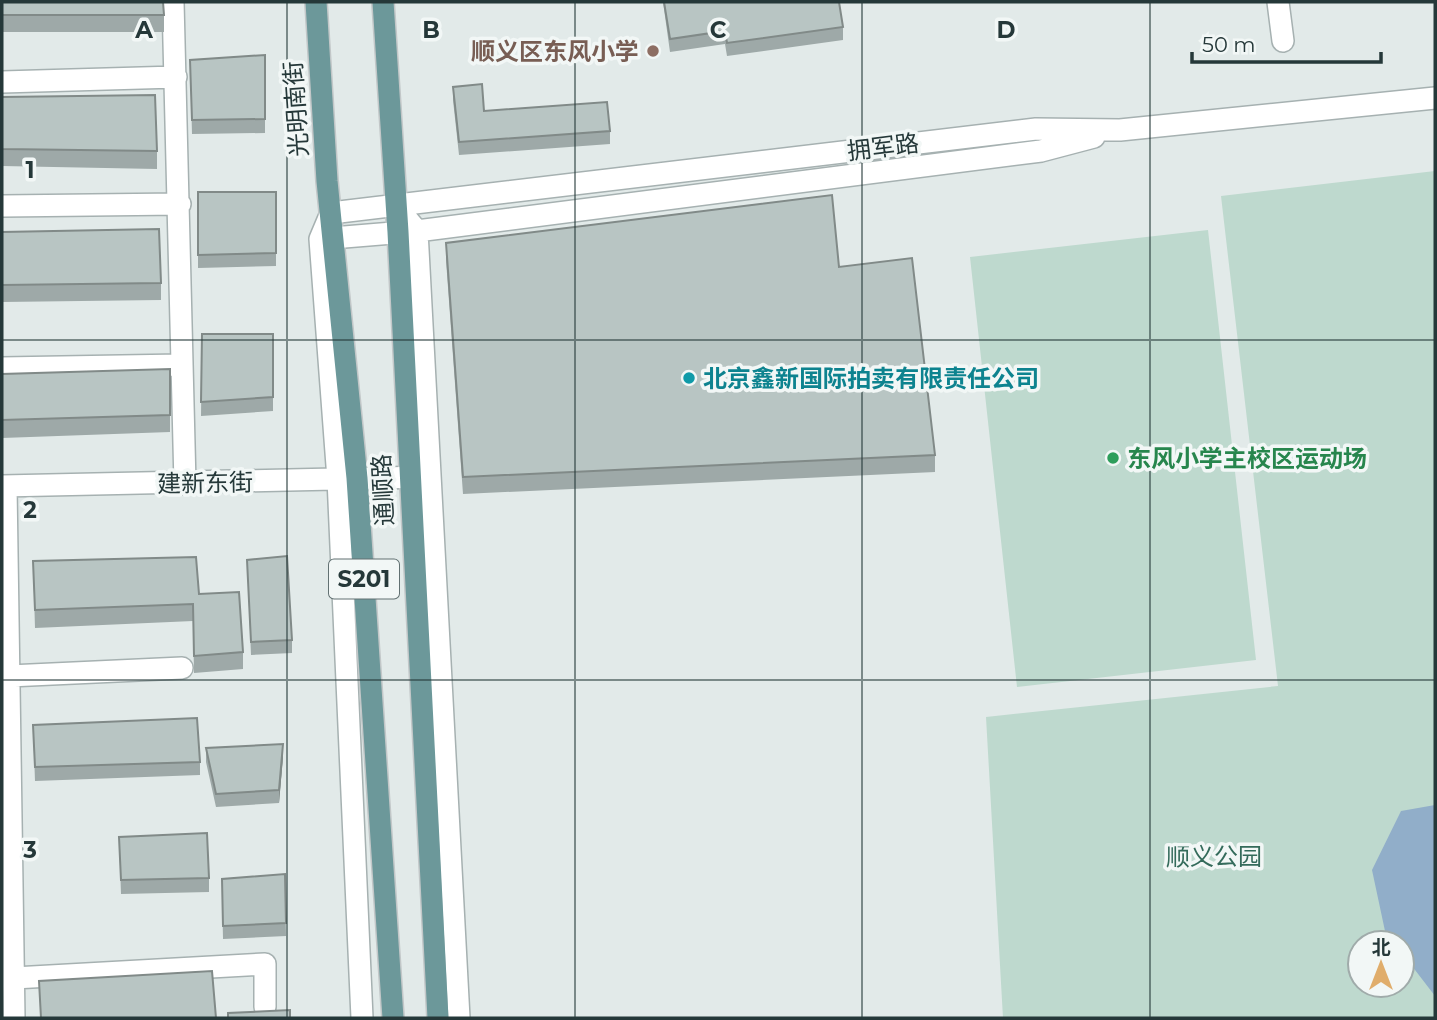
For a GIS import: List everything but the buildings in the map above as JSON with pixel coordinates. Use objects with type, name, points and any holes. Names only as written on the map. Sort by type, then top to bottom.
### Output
[{"type":"main road","name":"光明南街","points":[[316,2],[331,214]]},
{"type":"main road","name":"通顺路","points":[[383,2],[397,207],[408,231],[408,476],[438,1018]]},
{"type":"main road","name":"通顺路","points":[[331,214],[326,239],[387,921],[393,1018]]},
{"type":"street","points":[[173,2],[180,204],[184,484]]},
{"type":"street","points":[[1278,2],[1283,41]]},
{"type":"street","points":[[2,82],[176,77]]},
{"type":"street","name":"拥军路","points":[[331,214],[1036,128],[1120,130],[1435,98]]},
{"type":"street","points":[[326,239],[1041,151],[1120,130]]},
{"type":"street","points":[[2,206],[180,204]]},
{"type":"street","points":[[408,231],[430,477],[459,1018]]},
{"type":"street","points":[[2,368],[181,365]]},
{"type":"street","name":"建新东街","points":[[4,486],[430,477]]},
{"type":"street","points":[[348,478],[362,1018]]},
{"type":"street","points":[[4,486],[7,918],[14,978],[14,1018]]},
{"type":"street","points":[[6,664],[182,668]]},
{"type":"street","points":[[14,978],[264,964],[264,1007]]},
{"type":"green space","name":"顺义公园","points":[[1435,171],[1435,1018],[1003,1018],[986,717],[1278,686],[1221,196]]},
{"type":"green space","name":"东风小学主校区运动场","points":[[1208,230],[1256,660],[1017,687],[970,257]]},
{"type":"water","points":[[1435,805],[1435,996],[1416,971],[1416,929],[1385,929],[1372,870],[1401,811]]},
{"type":"place","name":"顺义区东风小学","points":[[653,51]]},
{"type":"place","name":"北京鑫新国际拍卖有限责任公司","points":[[689,378]]},
{"type":"place","name":"东风小学主校区运动场","points":[[1113,458]]}]
